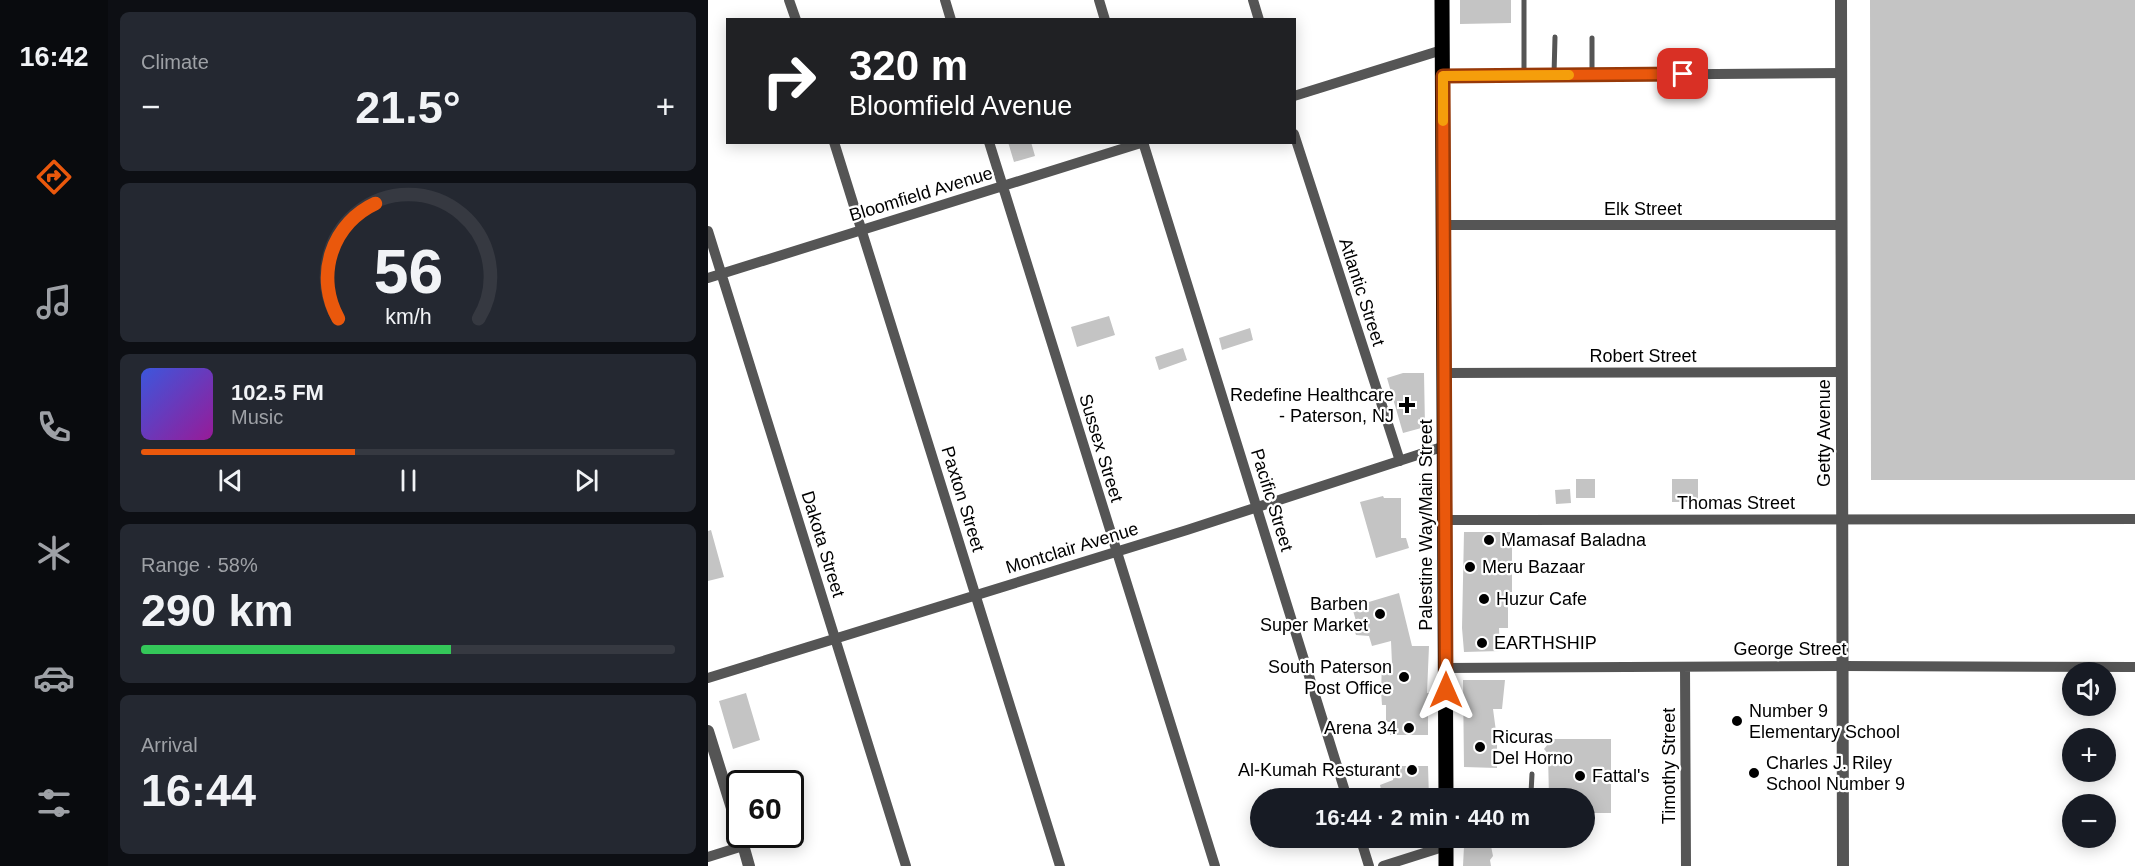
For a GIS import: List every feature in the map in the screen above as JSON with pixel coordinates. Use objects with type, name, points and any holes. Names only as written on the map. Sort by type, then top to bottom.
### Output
[{"type":"main road","name":"Palestine Way/Main Street","points":[[1442,0],[1446,788]]},
{"type":"main road","points":[[1446,848],[1446,866]]},
{"type":"street","points":[[789,0],[795,18]]},
{"type":"street","points":[[945,0],[950,18]]},
{"type":"street","points":[[1099,0],[1104,18]]},
{"type":"street","points":[[1253,0],[1258,18]]},
{"type":"street","name":"Getty Avenue","points":[[1841,0],[1843,866]]},
{"type":"street","points":[[1296,95],[1443,50]]},
{"type":"street","points":[[1443,76],[1842,73]]},
{"type":"street","name":"Atlantic Street","points":[[1296,140],[1400,461]]},
{"type":"street","name":"Paxton Street","points":[[835,144],[1060,866]]},
{"type":"street","name":"Sussex Street","points":[[990,144],[1215,866]]},
{"type":"street","name":"Bloomfield Avenue","points":[[708,278],[1141,144]]},
{"type":"street","name":"Pacific Street","points":[[1144,144],[1344,788]]},
{"type":"street","name":"Elk Street","points":[[1444,225],[1841,225]]},
{"type":"street","name":"Dakota Street","points":[[708,231],[906,866]]},
{"type":"street","name":"Robert Street","points":[[1445,373],[1842,372]]},
{"type":"street","name":"Montclair Avenue","points":[[708,678],[1116,552],[1445,446]]},
{"type":"street","name":"Thomas Street","points":[[1446,520],[2135,519]]},
{"type":"street","name":"Timothy Street","points":[[1685,666],[1686,866]]},
{"type":"street","name":"George Street","points":[[1446,668],[2135,667]]},
{"type":"street","points":[[708,731],[726,789]]},
{"type":"street","points":[[708,857],[726,847]]},
{"type":"street","points":[[744,848],[749,866]]},
{"type":"street","points":[[1363,848],[1369,866]]},
{"type":"street","points":[[1383,866],[1430,848]]},
{"type":"lane","points":[[1524,0],[1524,75]]},
{"type":"lane","points":[[1554,75],[1555,37]]},
{"type":"lane","points":[[1592,38],[1592,75]]},
{"type":"lane","points":[[1531,788],[1532,774]]},
{"type":"building","points":[[1460,0],[1511,0],[1511,23],[1460,24]]},
{"type":"building","points":[[1870,0],[2135,0],[2135,480],[1871,480]]},
{"type":"building","points":[[1009,144],[1032,144],[1035,156],[1014,162]]},
{"type":"building","points":[[1109,316],[1115,335],[1077,347],[1071,327]]},
{"type":"building","points":[[1250,328],[1253,340],[1222,350],[1219,338]]},
{"type":"building","points":[[1183,348],[1187,360],[1159,370],[1155,357]]},
{"type":"building","points":[[1403,373],[1424,373],[1425,427],[1403,433],[1387,378]]},
{"type":"building","points":[[1576,479],[1595,479],[1595,498],[1576,498]]},
{"type":"building","points":[[1672,479],[1698,479],[1698,502],[1672,502]]},
{"type":"building","points":[[1570,489],[1571,503],[1556,504],[1555,490]]},
{"type":"building","points":[[1383,496],[1384,498],[1401,498],[1401,538],[1406,538],[1409,548],[1376,558],[1360,502]]},
{"type":"building","points":[[711,530],[724,577],[708,581],[708,531]]},
{"type":"building","points":[[1464,532],[1514,532],[1512,592],[1508,592],[1508,628],[1499,628],[1500,651],[1464,652],[1462,628]]},
{"type":"building","points":[[1399,593],[1412,646],[1429,646],[1428,735],[1390,735],[1391,722],[1386,722],[1386,705],[1382,705],[1381,691],[1382,664],[1392,664],[1391,641],[1372,646],[1369,636],[1356,635],[1352,623],[1356,621],[1352,607]]},
{"type":"building","points":[[1463,680],[1505,680],[1502,709],[1493,709],[1497,739],[1497,768],[1464,767]]},
{"type":"building","points":[[746,693],[760,740],[733,749],[719,701]]},
{"type":"building","name":"Fattal's","points":[[1548,739],[1611,739],[1611,813],[1595,813],[1595,788],[1549,788],[1548,754],[1544,749],[1548,744]]},
{"type":"building","points":[[1397,766],[1428,766],[1429,788],[1381,788],[1380,785],[1393,780],[1394,773],[1397,773]]},
{"type":"building","points":[[1464,848],[1491,848],[1491,866],[1463,866]]},
{"type":"slow traffic","points":[[1443,121],[1443,76],[1569,75]]},
{"type":"place","name":"Redefine Healthcare - Paterson, NJ","points":[[1407,405]]},
{"type":"place","name":"Mamasaf Baladna","points":[[1489,540]]},
{"type":"place","name":"Meru Bazaar","points":[[1470,567]]},
{"type":"place","name":"Huzur Cafe","points":[[1484,599]]},
{"type":"place","name":"Barben Super Market","points":[[1380,614]]},
{"type":"place","name":"EARTHSHIP","points":[[1482,643]]},
{"type":"place","name":"South Paterson Post Office","points":[[1404,677]]},
{"type":"place","name":"Number 9 Elementary School","points":[[1737,721]]},
{"type":"place","name":"Arena 34","points":[[1409,728]]},
{"type":"place","name":"Ricuras Del Horno","points":[[1480,747]]},
{"type":"place","name":"Al-Kumah Resturant","points":[[1412,770]]},
{"type":"place","name":"Charles J. Riley School Number 9","points":[[1754,773]]},
{"type":"place","name":"Fattal's","points":[[1580,776]]},
{"type":"route","points":[[1446,690],[1443,76],[1683,74]]}]
